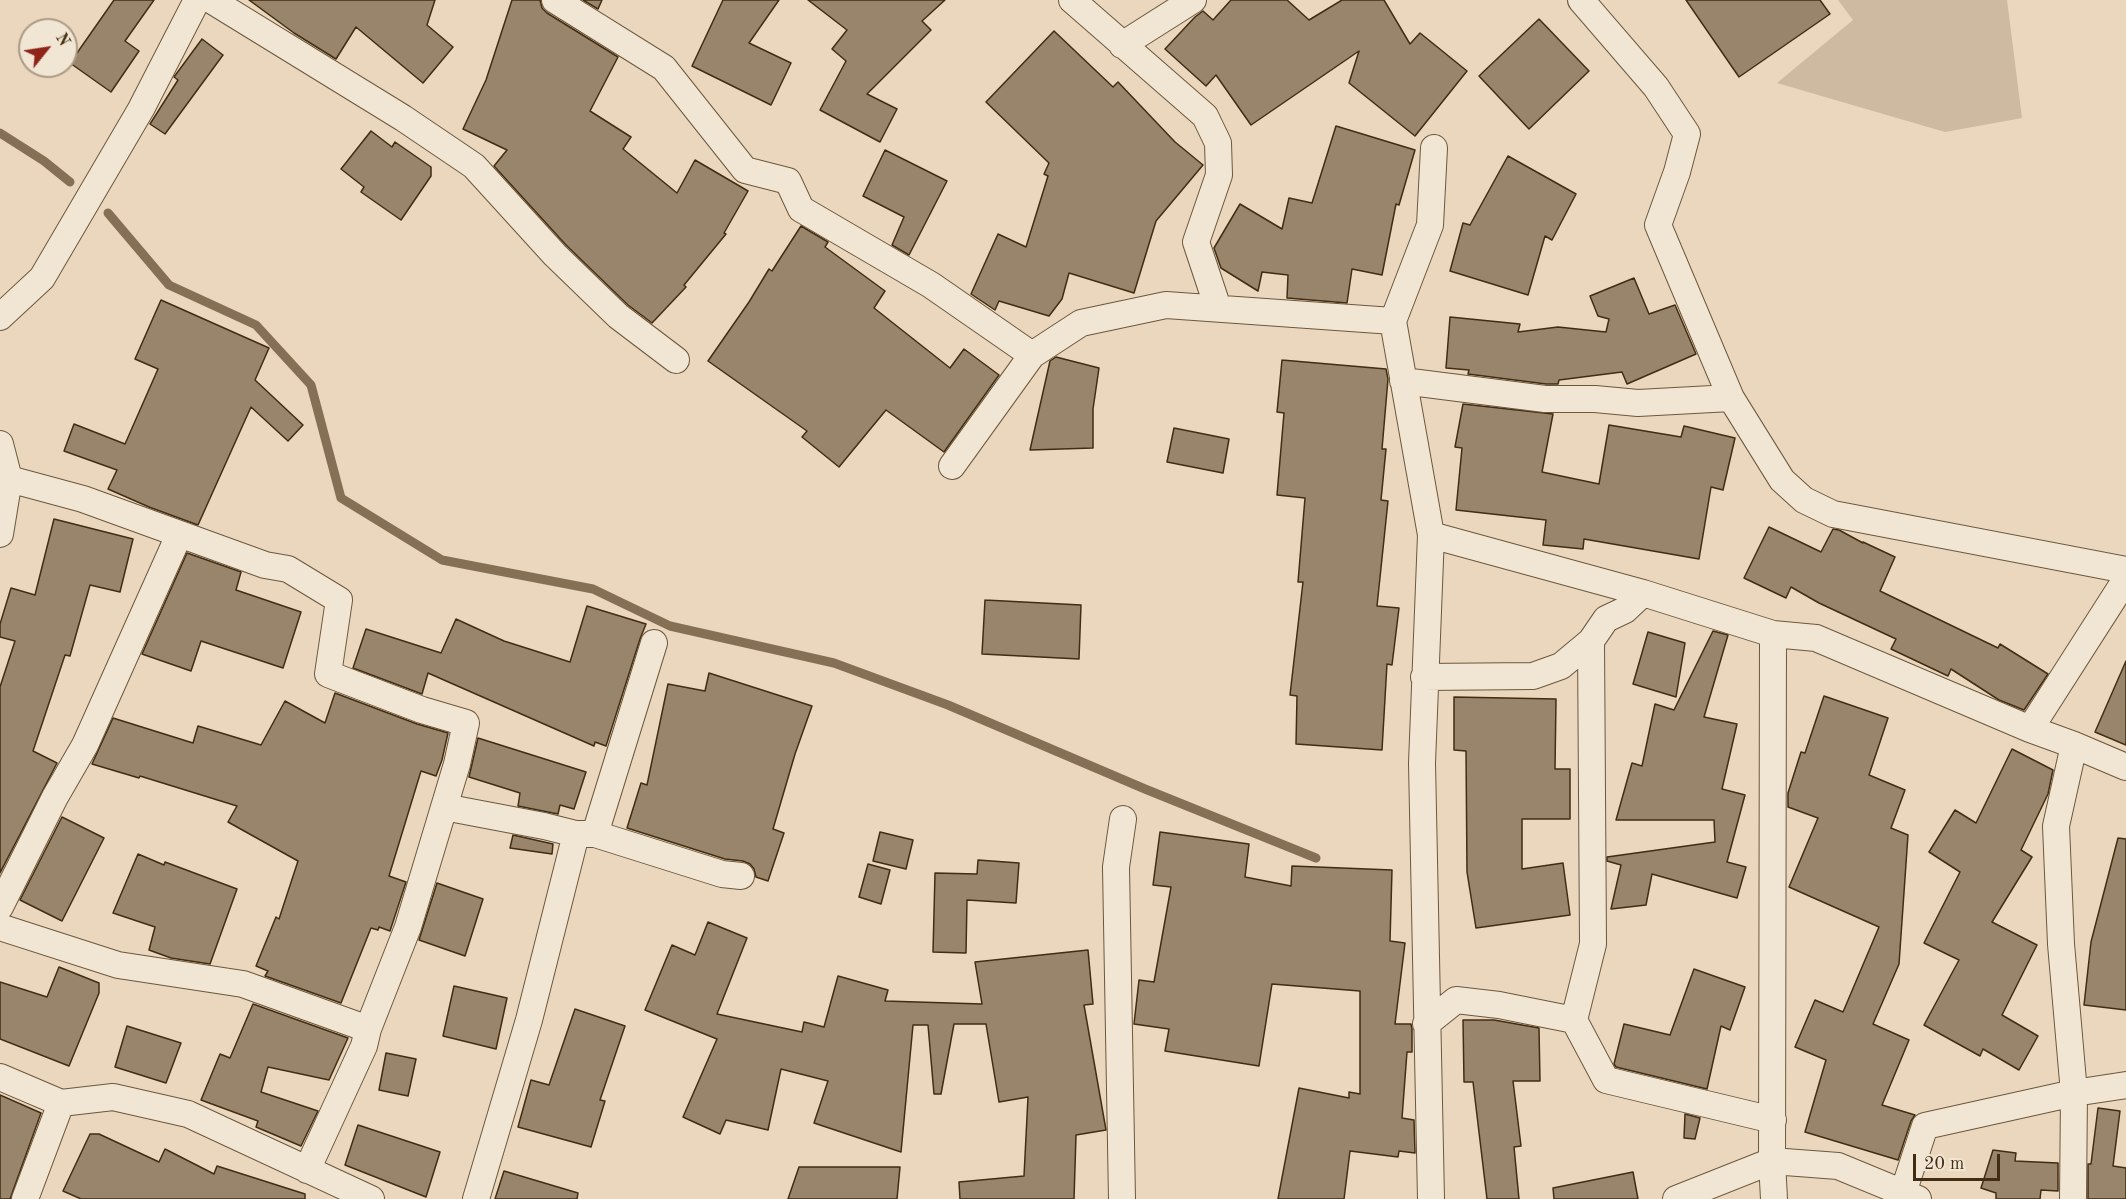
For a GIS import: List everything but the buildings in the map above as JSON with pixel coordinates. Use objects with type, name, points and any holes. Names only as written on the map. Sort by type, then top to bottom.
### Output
[{"type":"street","points":[[0,317],[42,278],[141,109],[197,0]]},
{"type":"street","points":[[211,0],[403,118],[474,166],[555,255],[618,316],[676,360]]},
{"type":"street","points":[[555,0],[664,68],[746,170],[788,182],[801,209],[931,285],[1032,355]]},
{"type":"street","points":[[1072,0],[1205,116],[1218,143],[1219,176],[1196,242],[1218,308]]},
{"type":"street","points":[[1122,45],[1193,0]]},
{"type":"street","points":[[1581,0],[1656,87],[1687,134],[1677,172],[1658,225],[1731,398],[1782,480],[1804,500],[1833,514],[2126,570]]},
{"type":"street","points":[[1431,1199],[1422,763],[1431,536],[1393,321],[1430,225],[1434,148]]},
{"type":"street","points":[[952,466],[1032,355],[1081,323],[1166,305],[1393,321]]},
{"type":"street","points":[[1403,381],[1545,399],[1595,399],[1638,403],[1731,398]]},
{"type":"street","points":[[0,444],[9,479],[0,534]]},
{"type":"street","points":[[9,479],[83,499],[265,566],[288,569],[339,600],[328,674],[422,710],[466,723],[457,764],[408,927],[368,1029],[364,1046],[307,1170]]},
{"type":"street","points":[[0,907],[55,797],[85,745],[179,535]]},
{"type":"street","points":[[1431,536],[1643,593],[1773,634],[1816,638],[2126,767]]},
{"type":"street","points":[[2030,729],[2126,579]]},
{"type":"street","points":[[1424,677],[1533,676],[1561,666],[1591,641],[1606,619],[1625,610],[1643,593]]},
{"type":"street","points":[[1773,634],[1772,1161],[1774,1199]]},
{"type":"street","points":[[1591,641],[1593,944],[1574,1020],[1606,1080],[1773,1120]]},
{"type":"street","points":[[476,1199],[586,834],[654,644]]},
{"type":"street","points":[[2073,1199],[2074,1094],[2061,944],[2056,826],[2074,745]]},
{"type":"street","points":[[444,807],[586,834],[722,874],[741,876]]},
{"type":"street","points":[[1122,1199],[1116,867],[1123,819]]},
{"type":"street","points":[[0,927],[118,965],[243,984],[368,1029]]},
{"type":"street","points":[[1426,1024],[1456,1000],[1499,1005],[1574,1020]]},
{"type":"street","points":[[0,1077],[61,1103],[113,1097],[188,1114],[371,1199]]},
{"type":"street","points":[[1676,1199],[1772,1161],[1838,1166],[1911,1196],[1925,1126],[2126,1085]]},
{"type":"street","points":[[25,1199],[61,1103]]},
{"type":"shaded area","points":[[1838,0],[2007,0],[2022,118],[1945,132],[1777,83],[1853,20]]},
{"type":"waterway","points":[[0,133],[44,161],[70,182]]},
{"type":"waterway","points":[[108,213],[169,285],[256,325],[311,385],[341,498],[442,560],[593,589],[670,626],[834,663],[948,705],[1145,789],[1316,858]]}]
